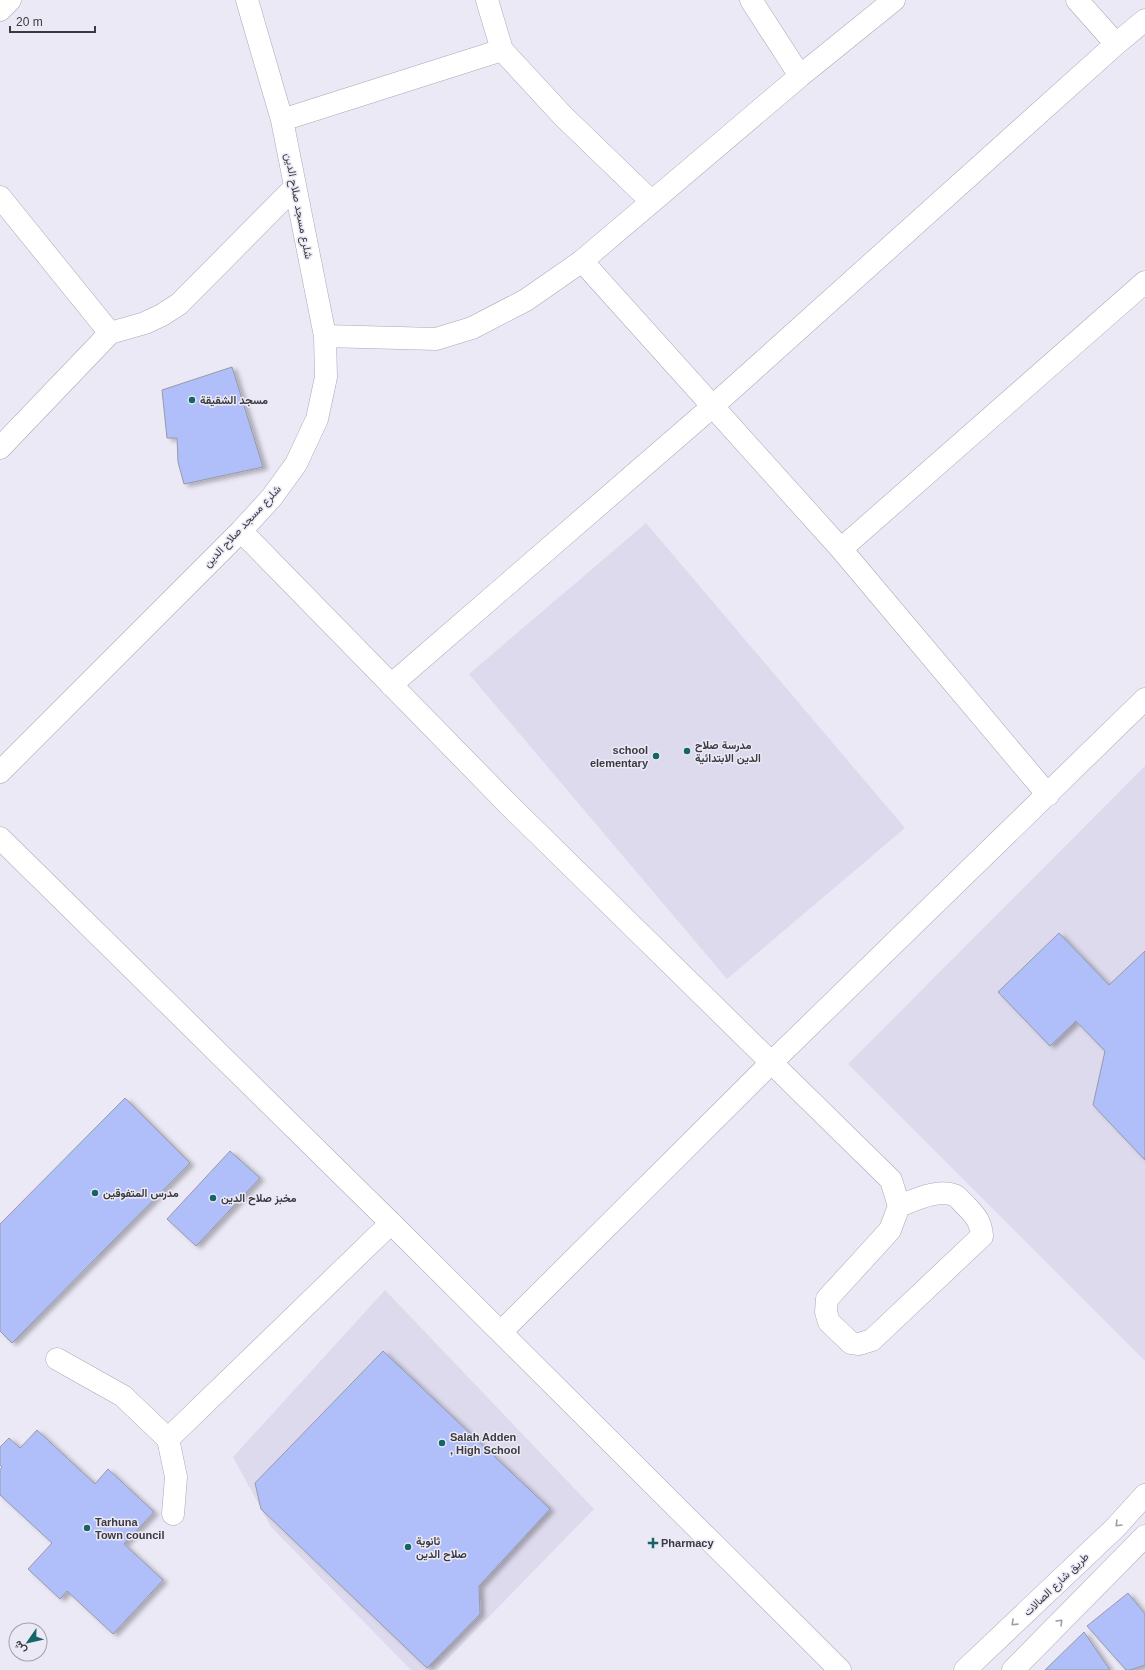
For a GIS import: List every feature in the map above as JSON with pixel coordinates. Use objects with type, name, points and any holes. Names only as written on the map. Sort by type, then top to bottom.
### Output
[{"type":"street","points":[[0,10],[10,0]]},
{"type":"street","name":"شلرع مسجد صلاح الدين","points":[[0,772],[241,531],[272,497],[296,464],[317,419],[326,377],[325,336],[282,120],[246,0]]},
{"type":"street","points":[[487,0],[502,50],[563,116],[651,201]]},
{"type":"street","points":[[751,0],[800,76]]},
{"type":"street","points":[[325,336],[436,339],[472,328],[526,300],[582,261],[800,76],[894,0]]},
{"type":"street","points":[[1077,0],[1116,44]]},
{"type":"street","points":[[391,685],[714,406],[1116,44],[1145,20]]},
{"type":"street","points":[[282,120],[502,50]]},
{"type":"street","points":[[0,448],[110,333],[145,323],[162,315],[179,304],[295,186]]},
{"type":"street","points":[[0,197],[110,333]]},
{"type":"street","points":[[582,261],[841,549],[1048,795]]},
{"type":"street","points":[[841,549],[1145,282]]},
{"type":"street","points":[[241,531],[508,804],[891,1180],[899,1206],[890,1230],[827,1299],[826,1312],[829,1322],[851,1343],[859,1344],[872,1340],[982,1236],[981,1225],[975,1215],[955,1196],[943,1194],[929,1195],[899,1206]]},
{"type":"street","points":[[501,1332],[771,1063],[1145,699]]},
{"type":"street","points":[[0,838],[391,1223],[840,1670]]},
{"type":"street","points":[[168,1439],[391,1223]]},
{"type":"street","points":[[57,1358],[123,1396],[168,1439],[176,1477],[173,1514]]},
{"type":"street","name":"طريق شارع الصالات","points":[[965,1670],[1115,1528],[1145,1495]]},
{"type":"street","points":[[1013,1670],[1145,1536]]},
{"type":"shaded area","name":"مدرسة صلاح الدين الابتدائية","points":[[646,523],[905,828],[727,979],[469,674]]},
{"type":"shaded area","points":[[1145,766],[1145,1361],[848,1064]]},
{"type":"shaded area","name":"ثانوية صلاح الدين","points":[[385,1290],[594,1509],[437,1670],[411,1670],[271,1527],[233,1457]]},
{"type":"building","name":"مسجد الشقيقة","points":[[232,367],[263,467],[184,484],[178,462],[177,438],[167,438],[162,390]]},
{"type":"building","points":[[1059,933],[1109,985],[1145,951],[1145,1160],[1093,1105],[1105,1051],[1076,1021],[1050,1046],[998,992]]},
{"type":"building","name":"مدرس المتفوقين","points":[[125,1098],[190,1163],[12,1343],[0,1331],[0,1224]]},
{"type":"building","name":"مخبز صلاح الدين","points":[[230,1151],[260,1178],[196,1246],[167,1219]]},
{"type":"building","name":"ثانوية صلاح الدين","points":[[383,1351],[550,1509],[479,1586],[480,1614],[427,1668],[261,1509],[255,1483]]},
{"type":"building","name":"Tarhuna Town council","points":[[37,1430],[95,1484],[108,1469],[154,1512],[124,1544],[163,1580],[113,1634],[67,1591],[60,1599],[28,1569],[52,1543],[0,1495],[0,1470],[2,1467],[0,1465],[0,1447],[9,1438],[20,1448]]},
{"type":"building","points":[[1128,1593],[1145,1614],[1145,1665],[1126,1670],[1087,1626]]},
{"type":"building","points":[[1084,1632],[1110,1670],[1045,1670]]},
{"type":"place","name":"مسجد الشقيقة","points":[[192,400]]},
{"type":"place","name":"مدرسة صلاح الدين الابتدائية","points":[[687,751]]},
{"type":"place","name":"school elementary","points":[[656,756]]},
{"type":"place","name":"مدرس المتفوقين","points":[[95,1193]]},
{"type":"place","name":"مخبز صلاح الدين","points":[[213,1198]]},
{"type":"place","name":"Salah Adden , High School","points":[[442,1443]]},
{"type":"place","name":"Tarhuna Town council","points":[[87,1528]]},
{"type":"place","name":"Pharmacy","points":[[653,1543]]},
{"type":"place","name":"ثانوية صلاح الدين","points":[[408,1547]]}]
